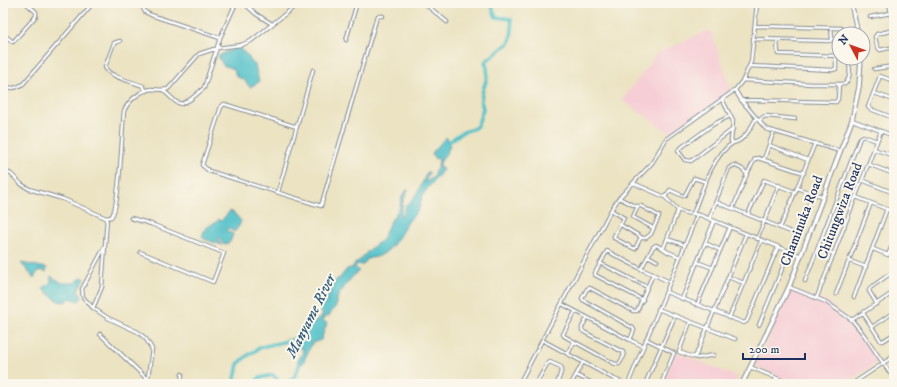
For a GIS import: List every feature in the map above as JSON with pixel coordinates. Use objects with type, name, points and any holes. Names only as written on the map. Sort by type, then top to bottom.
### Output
[{"type":"main road","points":[[852,3],[856,26]]},
{"type":"main road","name":"Chaminuka Road","points":[[742,384],[779,311],[841,151],[852,120],[859,87],[860,66]]},
{"type":"street","points":[[3,34],[13,42],[36,16],[36,12],[26,3]]},
{"type":"street","points":[[3,85],[9,88],[15,88],[23,84],[93,3]]},
{"type":"street","points":[[147,3],[143,8],[145,12],[151,15],[220,38]]},
{"type":"street","points":[[164,90],[176,102],[182,104],[200,93],[206,83],[220,38],[236,3]]},
{"type":"street","points":[[244,3],[256,14],[272,24]]},
{"type":"street","points":[[3,170],[11,174],[29,189],[63,199],[107,218],[112,216],[114,212],[122,143],[124,111],[130,101],[146,91],[154,89],[164,90],[170,88],[197,56],[216,48],[241,45],[251,41],[299,3]]},
{"type":"street","points":[[346,40],[357,3]]},
{"type":"street","points":[[424,3],[447,22]]},
{"type":"street","points":[[519,384],[611,210],[619,198],[654,160],[666,139],[735,90],[743,80],[750,66],[757,3]]},
{"type":"street","points":[[894,4],[889,4],[894,29],[877,34],[875,37],[877,46],[880,50],[894,47]]},
{"type":"street","points":[[870,17],[891,13]]},
{"type":"street","points":[[297,127],[224,104],[221,107],[202,164],[209,171],[321,206],[376,20],[378,16],[383,16]]},
{"type":"street","points":[[755,26],[831,28]]},
{"type":"street","points":[[754,39],[831,40]]},
{"type":"street","points":[[777,40],[778,54],[831,56]]},
{"type":"street","points":[[120,41],[114,43],[105,67],[106,71],[143,86],[146,91]]},
{"type":"street","points":[[750,66],[832,70],[836,69],[836,66]]},
{"type":"street","points":[[743,80],[845,84],[848,82],[849,66]]},
{"type":"street","points":[[874,69],[894,66]]},
{"type":"street","points":[[278,192],[314,70]]},
{"type":"street","points":[[894,80],[880,76],[869,108],[894,118]]},
{"type":"street","points":[[741,100],[836,102],[838,99],[839,84]]},
{"type":"street","points":[[735,90],[741,100],[765,128],[841,151]]},
{"type":"street","points":[[874,93],[894,100]]},
{"type":"street","points":[[722,99],[728,108],[733,121],[732,143]]},
{"type":"street","points":[[730,116],[714,124],[678,151],[685,160],[691,161],[733,129]]},
{"type":"street","points":[[759,121],[763,117],[767,116],[795,119]]},
{"type":"street","points":[[693,214],[716,160],[732,143],[737,142],[747,132],[756,118]]},
{"type":"street","points":[[852,120],[894,136]]},
{"type":"street","points":[[764,159],[774,131]]},
{"type":"street","name":"Chitungwiza Road","points":[[817,298],[881,131]]},
{"type":"street","points":[[805,281],[860,138],[863,136],[877,141]]},
{"type":"street","points":[[780,228],[804,173],[815,143]]},
{"type":"street","points":[[769,145],[808,160]]},
{"type":"street","points":[[874,149],[894,156]]},
{"type":"street","points":[[733,208],[755,159],[764,159],[804,173]]},
{"type":"street","points":[[868,164],[894,174]]},
{"type":"street","points":[[709,219],[730,166],[734,165],[742,169],[747,174]]},
{"type":"street","points":[[665,197],[670,190],[683,196],[686,195],[694,178],[706,182]]},
{"type":"street","points":[[748,214],[763,181],[766,180],[795,192]]},
{"type":"street","points":[[862,180],[894,193]]},
{"type":"street","points":[[633,183],[665,197],[678,210],[686,213],[700,214],[801,256]]},
{"type":"street","points":[[757,238],[779,185]]},
{"type":"street","points":[[797,188],[823,196]]},
{"type":"street","points":[[759,325],[813,194]]},
{"type":"street","points":[[856,197],[894,212]]},
{"type":"street","points":[[611,210],[624,217],[614,236],[615,238],[634,249],[636,248],[641,238],[648,236],[658,216],[641,206],[635,206],[619,198]]},
{"type":"street","points":[[716,202],[796,234]]},
{"type":"street","points":[[836,294],[850,261],[871,203]]},
{"type":"street","points":[[638,206],[633,217],[653,228]]},
{"type":"street","points":[[854,297],[887,209]]},
{"type":"street","points":[[662,248],[678,210]]},
{"type":"street","points":[[542,340],[614,379],[627,384],[697,214]]},
{"type":"street","points":[[93,308],[102,287],[107,218]]},
{"type":"street","points":[[132,218],[224,253],[213,282],[140,252]]},
{"type":"street","points":[[682,299],[714,221]]},
{"type":"street","points":[[620,225],[641,238]]},
{"type":"street","points":[[697,305],[730,227]]},
{"type":"street","points":[[693,357],[696,355],[746,234]]},
{"type":"street","points":[[667,239],[685,245]]},
{"type":"street","points":[[730,318],[761,240]]},
{"type":"street","points":[[873,249],[888,255],[894,241]]},
{"type":"street","points":[[705,243],[720,250]]},
{"type":"street","points":[[641,269],[654,245],[680,257]]},
{"type":"street","points":[[105,247],[82,289],[83,297],[93,308],[108,318],[138,332],[146,339],[152,349],[147,384]]},
{"type":"street","points":[[666,292],[742,323],[746,322],[778,247]]},
{"type":"street","points":[[818,248],[834,254]]},
{"type":"street","points":[[643,300],[595,275],[608,250],[641,269],[670,282]]},
{"type":"street","points":[[648,256],[657,261]]},
{"type":"street","points":[[850,261],[866,267]]},
{"type":"street","points":[[697,262],[713,268]]},
{"type":"street","points":[[600,263],[648,288]]},
{"type":"street","points":[[876,304],[869,291],[870,288],[894,271]]},
{"type":"street","points":[[630,340],[634,330],[633,328],[583,300],[582,298],[587,289],[590,288],[635,311],[638,310],[653,274]]},
{"type":"street","points":[[728,277],[744,284]]},
{"type":"street","points":[[789,287],[826,302],[852,320],[864,335],[894,380]]},
{"type":"street","points":[[852,320],[894,292]]},
{"type":"street","points":[[562,304],[643,346]]},
{"type":"street","points":[[658,309],[735,339]]},
{"type":"street","points":[[575,312],[563,334],[565,337],[615,364],[619,364],[624,356],[623,352],[583,331],[582,327],[587,318]]},
{"type":"street","points":[[872,327],[894,312]]},
{"type":"street","points":[[862,313],[881,341],[894,334]]},
{"type":"street","points":[[645,384],[675,316]]},
{"type":"street","points":[[690,322],[679,352],[698,358],[714,355]]},
{"type":"street","points":[[100,334],[148,380]]},
{"type":"street","points":[[646,339],[674,353],[661,384]]},
{"type":"street","points":[[568,354],[574,342]]},
{"type":"street","points":[[852,384],[894,356]]},
{"type":"street","points":[[536,384],[547,364],[550,362],[561,367],[562,369],[557,384]]},
{"type":"street","points":[[571,384],[583,362]]},
{"type":"street","points":[[750,366],[790,384]]},
{"type":"street","points":[[182,374],[182,384]]},
{"type":"street","points":[[576,375],[594,384]]},
{"type":"street","points":[[774,384],[776,378]]},
{"type":"street","points":[[612,384],[614,379]]},
{"type":"shaded area","points":[[709,30],[732,91],[670,133],[622,100],[651,62],[654,55]]},
{"type":"shaded area","points":[[791,290],[828,302],[850,321],[879,361],[845,384],[797,384],[755,366]]},
{"type":"shaded area","points":[[676,352],[738,377],[735,384],[663,384]]},
{"type":"water","points":[[238,47],[255,65],[259,82],[250,87],[244,80],[236,76],[234,69],[223,65],[218,56]]},
{"type":"water","points":[[446,137],[450,145],[439,167],[443,169],[424,193],[418,210],[387,251],[382,255],[369,258],[363,265],[357,264],[355,267],[359,271],[347,283],[337,298],[337,304],[329,316],[326,316],[322,321],[327,323],[321,340],[312,343],[303,363],[298,363],[298,360],[302,355],[303,348],[295,347],[296,342],[292,341],[291,339],[299,336],[306,328],[323,316],[320,309],[322,305],[328,301],[327,298],[335,281],[339,279],[347,269],[352,268],[355,263],[359,261],[370,249],[382,240],[389,224],[400,207],[402,196],[408,189],[403,202],[401,217],[406,205],[414,198],[421,186],[427,172],[429,172],[425,183],[435,176],[434,172],[438,166],[439,159],[435,159],[432,153]]},
{"type":"water","points":[[230,211],[234,213],[241,221],[234,232],[229,228],[226,229],[228,232],[233,234],[230,242],[224,245],[219,238],[217,239],[222,245],[202,237],[205,229],[219,219],[221,221]]},
{"type":"water","points":[[21,263],[47,268],[46,272],[39,270],[34,278]]},
{"type":"water","points":[[51,276],[62,283],[75,283],[82,277],[85,279],[78,290],[82,297],[79,301],[70,298],[65,302],[58,301],[43,289],[51,282]]},
{"type":"waterway","name":"Manyame River","points":[[446,145],[461,133],[476,127],[483,109],[481,100],[487,77],[487,67],[485,62],[510,42],[512,30],[511,19],[496,17],[493,11],[492,3]]},
{"type":"waterway","points":[[234,384],[238,364],[247,356],[261,347],[296,339]]},
{"type":"waterway","name":"Manyame River","points":[[284,384],[291,380],[297,371],[301,360]]},
{"type":"waterway","name":"Manyame River","points":[[254,384],[259,378],[273,375],[282,384]]}]
